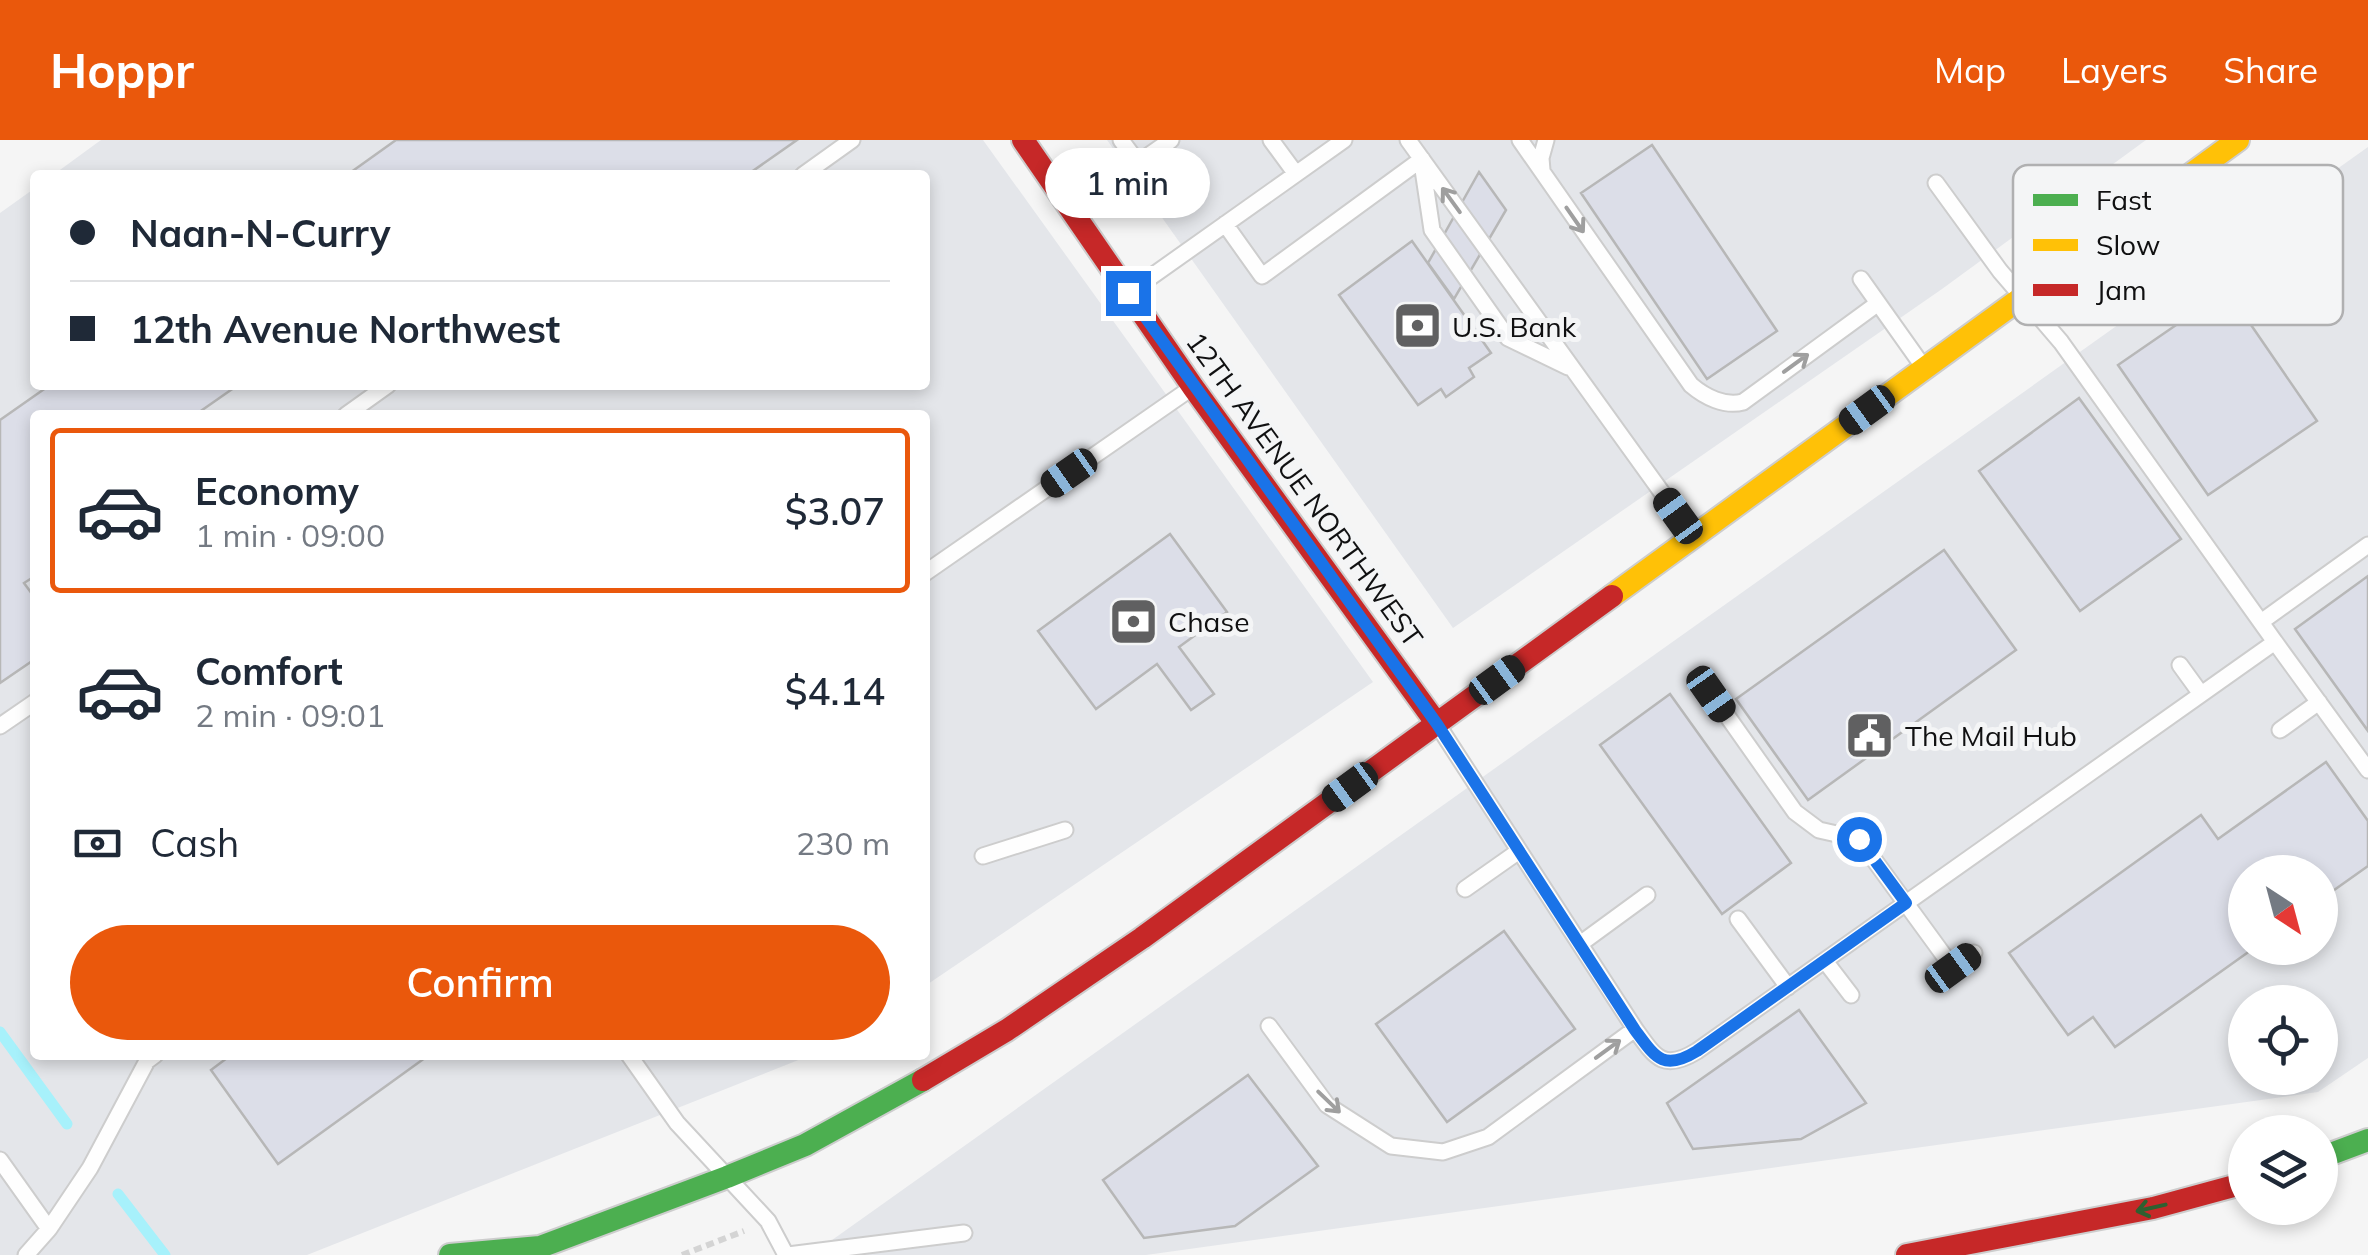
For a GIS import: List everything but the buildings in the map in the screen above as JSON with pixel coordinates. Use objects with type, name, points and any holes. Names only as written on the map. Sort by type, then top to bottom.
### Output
[{"type":"main road","name":"12TH AVENUE NORTHWEST","points":[[1023,140],[1194,387],[1437,724]]},
{"type":"main road","points":[[2202,165],[2236,140]]},
{"type":"main road","points":[[450,1255],[535,1251],[727,1177],[846,1125],[1007,1030],[1142,938],[2013,304]]},
{"type":"main road","points":[[2338,1151],[2368,1140]]},
{"type":"main road","points":[[1906,1255],[2153,1208],[2228,1187]]},
{"type":"lane","points":[[810,170],[852,140]]},
{"type":"lane","points":[[1121,140],[1138,162],[1170,140]]},
{"type":"lane","points":[[1271,140],[1296,174]]},
{"type":"lane","points":[[1128,293],[1344,140]]},
{"type":"lane","points":[[1408,140],[1694,536]]},
{"type":"lane","points":[[1520,140],[1691,386],[1704,395],[1733,405],[1743,402],[1876,304]]},
{"type":"lane","points":[[1542,172],[1546,140]]},
{"type":"lane","points":[[1225,224],[1262,276],[1422,159]]},
{"type":"lane","points":[[1422,159],[1432,230],[1508,338],[1571,368]]},
{"type":"lane","points":[[1936,183],[2013,286]]},
{"type":"lane","points":[[1861,280],[1924,368]]},
{"type":"lane","points":[[2046,325],[2368,770]]},
{"type":"lane","points":[[930,570],[1194,387]]},
{"type":"lane","points":[[353,410],[381,390]]},
{"type":"lane","points":[[2261,622],[2368,545]]},
{"type":"lane","points":[[1437,724],[1635,1030],[1658,1059],[1670,1062],[1683,1060],[2275,642]]},
{"type":"lane","points":[[2180,665],[2201,694]]},
{"type":"lane","points":[[1711,694],[1794,812],[1818,830],[1859,839],[1953,968],[1974,952]]},
{"type":"lane","points":[[2280,730],[2319,702]]},
{"type":"lane","points":[[0,726],[30,705]]},
{"type":"lane","points":[[983,856],[1065,830]]},
{"type":"lane","points":[[1466,889],[1519,851]]},
{"type":"lane","points":[[1580,944],[1647,895]]},
{"type":"lane","points":[[1738,919],[1788,987]]},
{"type":"lane","points":[[1824,961],[1851,995]]},
{"type":"lane","points":[[1269,1026],[1328,1105],[1391,1146],[1443,1152],[1488,1137],[1635,1030]]},
{"type":"lane","points":[[26,1255],[90,1168],[148,1060]]},
{"type":"lane","points":[[633,1060],[677,1123],[768,1221],[787,1255],[964,1233]]},
{"type":"lane","points":[[0,1160],[48,1229]]},
{"type":"path","points":[[682,1255],[768,1221]]},
{"type":"shaded area","points":[[101,140],[983,140],[1373,682],[930,983],[930,410],[30,410],[30,1060],[798,1060],[307,1255],[0,1255],[0,213],[30,192],[30,390],[930,390],[930,170],[60,170]]},
{"type":"shaded area","points":[[1107,140],[2146,140],[2112,165],[2013,165],[2013,237],[1453,628]]},
{"type":"shaded area","points":[[2368,147],[2368,1058],[2338,1078],[2338,985],[2228,985],[2228,1095],[2296,1095],[1146,1255],[811,1255],[2118,325],[2343,325],[2343,165]]},
{"type":"waterway","points":[[0,1032],[67,1124]]},
{"type":"waterway","points":[[118,1194],[165,1255]]},
{"type":"traffic: fast","points":[[450,1255],[540,1247],[805,1145],[923,1080]]},
{"type":"traffic: fast","points":[[2338,1151],[2368,1140]]},
{"type":"traffic: slow","points":[[2204,165],[2238,140]]},
{"type":"traffic: slow","points":[[1612,596],[2013,304]]},
{"type":"traffic: jam","points":[[1023,140],[1193,387],[1437,724]]},
{"type":"traffic: jam","points":[[923,1080],[1007,1030],[1142,938],[1612,596]]},
{"type":"traffic: jam","points":[[1907,1255],[2153,1208],[2228,1188]]},
{"type":"place","name":"U.S. Bank","points":[[1417,326]]},
{"type":"place","name":"Chase","points":[[1133,621]]},
{"type":"place","name":"The Mail Hub","points":[[1870,735]]},
{"type":"route","points":[[1128,293],[1437,724],[1635,1030],[1658,1059],[1683,1060],[1906,903],[1859,839]]}]
